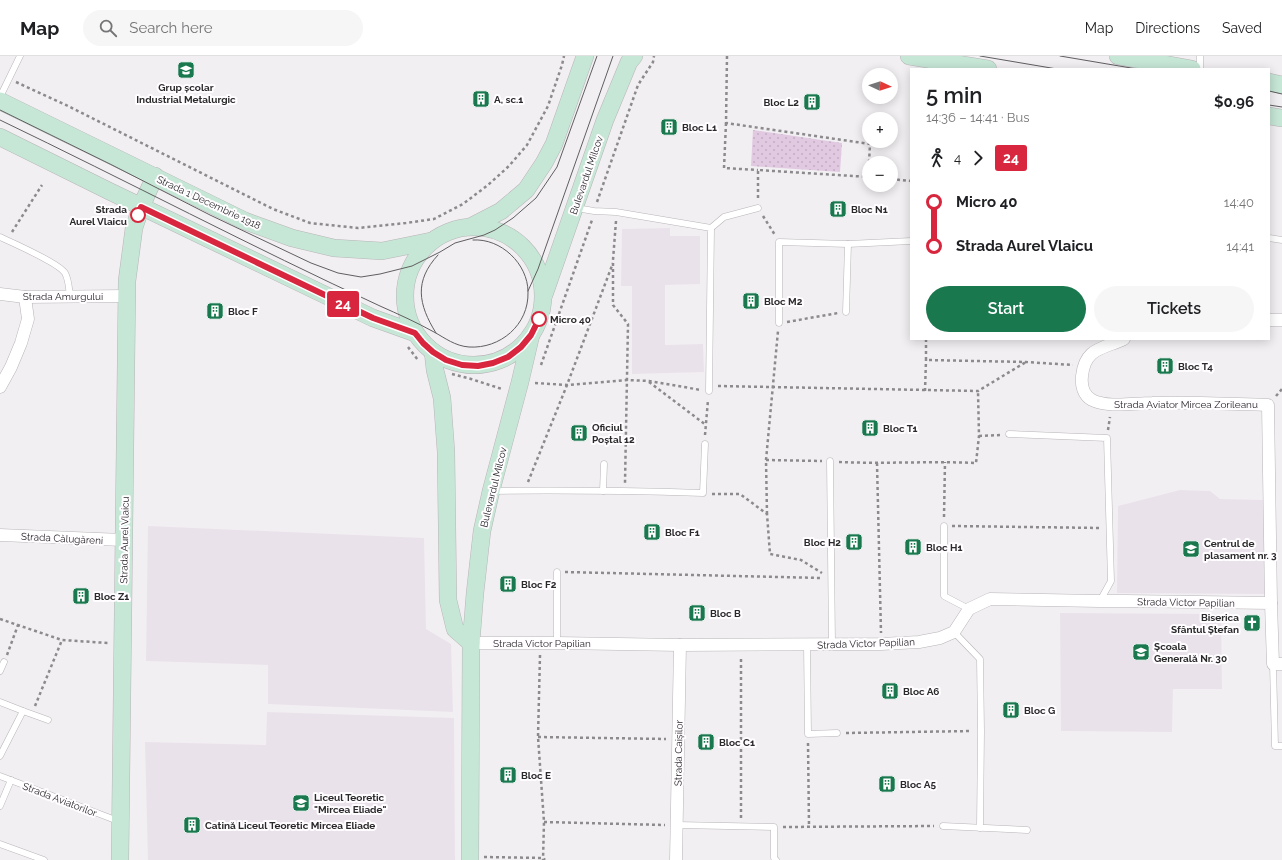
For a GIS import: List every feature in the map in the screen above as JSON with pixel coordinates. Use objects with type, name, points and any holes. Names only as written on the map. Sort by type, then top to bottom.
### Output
[{"type":"main road","points":[[472,226],[495,230],[521,244],[531,256],[538,269],[543,297],[540,318],[531,335],[521,347],[508,357],[493,363],[478,366],[462,365],[446,360],[433,352],[423,343],[415,333],[408,319],[405,301],[406,283],[412,266],[420,252],[431,241],[472,226],[501,211],[526,190],[544,163],[554,144],[585,56]]},
{"type":"main road","name":"Bulevardul Milcov","points":[[543,297],[605,120],[629,62],[634,56]]},
{"type":"main road","points":[[909,56],[929,62],[980,68]]},
{"type":"main road","points":[[1118,56],[1186,68]]},
{"type":"main road","points":[[1270,82],[1282,85]]},
{"type":"main road","name":"Strada 1 Decembrie 1918","points":[[0,101],[245,220],[292,238],[334,248],[382,251],[431,241]]},
{"type":"main road","points":[[1270,116],[1282,118]]},
{"type":"main road","points":[[0,137],[141,207],[373,318],[415,333]]},
{"type":"main road","name":"Strada Aurel Vlaicu","points":[[120,860],[126,296],[128,268],[134,228],[141,207],[155,176]]},
{"type":"main road","name":"Bulevardul Milcov","points":[[470,858],[472,643],[475,593],[482,531],[531,335]]},
{"type":"main road","points":[[433,352],[435,370],[442,398],[446,452],[448,600],[455,629],[472,643]]},
{"type":"street","name":"Strada Amurgului","points":[[0,294],[25,297],[126,296]]},
{"type":"street","points":[[0,387],[11,367],[21,343],[28,319],[25,297]]},
{"type":"street","points":[[1270,320],[1282,320]]},
{"type":"street","points":[[1083,366],[1089,355],[1122,340]]},
{"type":"street","name":"Strada Aviator Mircea Zorileanu","points":[[1083,366],[1083,391],[1091,399],[1100,403],[1268,405],[1271,603]]},
{"type":"street","name":"Strada Călugăreni","points":[[0,535],[123,540]]},
{"type":"street","name":"Strada Victor Papilian","points":[[969,609],[990,599],[1271,603]]},
{"type":"street","points":[[1271,603],[1278,664]]},
{"type":"street","points":[[954,632],[969,609]]},
{"type":"street","name":"Strada Victor Papilian","points":[[472,643],[680,645],[881,644],[919,642],[940,638],[954,632]]},
{"type":"street","name":"Strada Caișilor","points":[[676,860],[680,645]]},
{"type":"lane","points":[[0,97],[20,56]]},
{"type":"lane","points":[[1200,56],[1200,68]]},
{"type":"lane","points":[[575,208],[616,212],[711,228]]},
{"type":"lane","points":[[710,388],[711,228],[724,217],[758,208]]},
{"type":"lane","points":[[0,237],[50,262],[64,271],[69,283],[70,297]]},
{"type":"lane","points":[[1270,238],[1282,240]]},
{"type":"lane","points":[[779,323],[780,242],[848,244],[910,241]]},
{"type":"lane","points":[[846,312],[848,244]]},
{"type":"lane","points":[[1009,434],[1107,438],[1111,581],[1100,601]]},
{"type":"lane","points":[[491,491],[624,490],[703,493],[705,444]]},
{"type":"lane","points":[[830,461],[832,644]]},
{"type":"lane","points":[[603,491],[604,464]]},
{"type":"lane","points":[[944,526],[944,596],[969,609]]},
{"type":"lane","points":[[557,572],[557,643]]},
{"type":"lane","points":[[954,632],[980,659],[980,828]]},
{"type":"lane","points":[[807,645],[808,734],[837,733]]},
{"type":"lane","points":[[0,671],[4,662]]},
{"type":"lane","points":[[1278,664],[1275,746],[1282,746]]},
{"type":"lane","points":[[0,702],[48,720]]},
{"type":"lane","points":[[0,756],[23,711]]},
{"type":"lane","name":"Strada Aviatorilor","points":[[0,776],[120,822]]},
{"type":"lane","points":[[0,806],[11,780]]},
{"type":"lane","points":[[677,825],[774,827],[774,858],[776,860]]},
{"type":"lane","points":[[943,826],[1027,830]]},
{"type":"lane","points":[[0,844],[44,860]]},
{"type":"path","points":[[9,78],[273,209],[310,223],[358,228],[434,219],[463,204],[488,185],[509,166],[527,145],[548,106],[564,56]]},
{"type":"path","points":[[727,56],[724,168],[862,177]]},
{"type":"path","points":[[726,123],[870,144],[869,156]]},
{"type":"path","points":[[758,170],[758,208],[780,242]]},
{"type":"path","points":[[898,180],[910,181]]},
{"type":"path","points":[[7,240],[42,186]]},
{"type":"path","points":[[616,212],[613,260],[613,305],[628,324],[624,490]]},
{"type":"path","points":[[525,490],[567,385],[613,260]]},
{"type":"path","points":[[831,578],[801,560],[770,554],[767,514],[766,460],[779,323],[846,312]]},
{"type":"path","points":[[925,391],[926,340]]},
{"type":"path","points":[[926,360],[1026,362],[1083,366]]},
{"type":"path","points":[[520,382],[567,385],[627,380],[710,388],[772,387],[978,391],[1026,362]]},
{"type":"path","points":[[649,381],[706,424]]},
{"type":"path","points":[[705,444],[710,388]]},
{"type":"path","points":[[766,460],[877,463],[976,463],[979,436],[978,391]]},
{"type":"path","points":[[1107,438],[1111,404]]},
{"type":"path","points":[[979,436],[1009,434]]},
{"type":"path","points":[[945,462],[944,526],[1110,528]]},
{"type":"path","points":[[877,463],[881,644]]},
{"type":"path","points":[[703,493],[740,494],[767,514]]},
{"type":"path","points":[[557,572],[831,578]]},
{"type":"path","points":[[0,619],[62,640],[122,644]]},
{"type":"path","points":[[4,662],[18,625]]},
{"type":"path","points":[[32,713],[62,640]]},
{"type":"path","points":[[470,858],[544,859],[544,822],[538,737],[540,643]]},
{"type":"path","points":[[741,644],[741,827]]},
{"type":"path","points":[[837,733],[981,731]]},
{"type":"path","points":[[808,734],[809,826]]},
{"type":"path","points":[[538,737],[678,739]]},
{"type":"path","points":[[544,822],[677,825]]},
{"type":"path","points":[[774,827],[943,826]]},
{"type":"shaded area","points":[[753,130],[842,143],[840,172],[751,166]]},
{"type":"shaded area","points":[[670,228],[670,236],[700,236],[700,284],[665,285],[665,345],[703,344],[704,372],[632,374],[632,286],[621,286],[622,229]]},
{"type":"shaded area","name":"Centrul de plasament nr. 3","points":[[1180,490],[1210,491],[1220,499],[1264,500],[1266,594],[1117,593],[1118,506]]},
{"type":"shaded area","points":[[148,526],[424,538],[426,629],[451,644],[453,712],[268,704],[268,665],[146,661]]},
{"type":"shaded area","name":"Școala Generală Nr. 30","points":[[1060,613],[1221,614],[1222,689],[1173,689],[1172,732],[1061,731]]},
{"type":"shaded area","name":"Liceul Teoretic \"Mircea Eliade\"","points":[[267,712],[454,718],[455,860],[148,860],[145,742],[266,745]]},
{"type":"tram line","points":[[0,110],[210,215],[311,263],[338,273],[361,277],[412,266],[455,243],[484,235],[495,230],[513,218],[536,198],[557,167],[597,56]]},
{"type":"tram line","points":[[528,291],[538,269],[613,56]]},
{"type":"tram line","points":[[980,56],[1051,68]]},
{"type":"tram line","points":[[1060,56],[1131,68]]},
{"type":"tram line","points":[[1270,91],[1282,94]]},
{"type":"tram line","points":[[1270,105],[1282,107]]},
{"type":"tram line","points":[[0,120],[284,261],[414,321],[450,341],[459,345],[480,347],[502,339],[518,324],[524,315],[528,292],[527,282],[523,272],[511,255],[503,248],[493,243],[473,240]]},
{"type":"tram line","points":[[436,333],[425,312],[421,293],[425,274],[438,255]]},
{"type":"bus line","name":"24","points":[[138,215],[141,207],[373,318],[415,333],[433,352],[446,360],[462,365],[478,366],[493,363],[508,357],[521,347],[531,335],[539,319]]},
{"type":"place","name":"Grup școlar Industrial Metalurgic","points":[[186,70]]},
{"type":"place","name":"A, sc.1","points":[[481,99]]},
{"type":"place","name":"Bloc L2","points":[[812,102]]},
{"type":"place","name":"Bloc L1","points":[[669,127]]},
{"type":"place","name":"Bloc N1","points":[[838,209]]},
{"type":"place","name":"Strada Aurel Vlaicu","points":[[138,215]]},
{"type":"place","name":"Bloc M2","points":[[751,301]]},
{"type":"place","name":"Bloc F","points":[[215,311]]},
{"type":"place","name":"Micro 40","points":[[539,319]]},
{"type":"place","name":"Bloc T4","points":[[1165,366]]},
{"type":"place","name":"Bloc T1","points":[[870,428]]},
{"type":"place","name":"Oficiul Poștal 12","points":[[579,433]]},
{"type":"place","name":"Bloc F1","points":[[652,532]]},
{"type":"place","name":"Bloc H2","points":[[854,542]]},
{"type":"place","name":"Bloc H1","points":[[913,547]]},
{"type":"place","name":"Centrul de plasament nr. 3","points":[[1191,549]]},
{"type":"place","name":"Bloc F2","points":[[508,584]]},
{"type":"place","name":"Bloc Z1","points":[[81,596]]},
{"type":"place","name":"Bloc B","points":[[697,613]]},
{"type":"place","name":"Biserica Sfântul Ștefan","points":[[1252,623]]},
{"type":"place","name":"Școala Generală Nr. 30","points":[[1141,652]]},
{"type":"place","name":"Bloc A6","points":[[890,691]]},
{"type":"place","name":"Bloc G","points":[[1011,710]]},
{"type":"place","name":"Bloc C1","points":[[706,742]]},
{"type":"place","name":"Bloc E","points":[[508,775]]},
{"type":"place","name":"Bloc A5","points":[[887,784]]},
{"type":"place","name":"Liceul Teoretic \"Mircea Eliade\"","points":[[301,803]]},
{"type":"place","name":"Catină Liceul Teoretic Mircea Eliade","points":[[192,825]]}]
